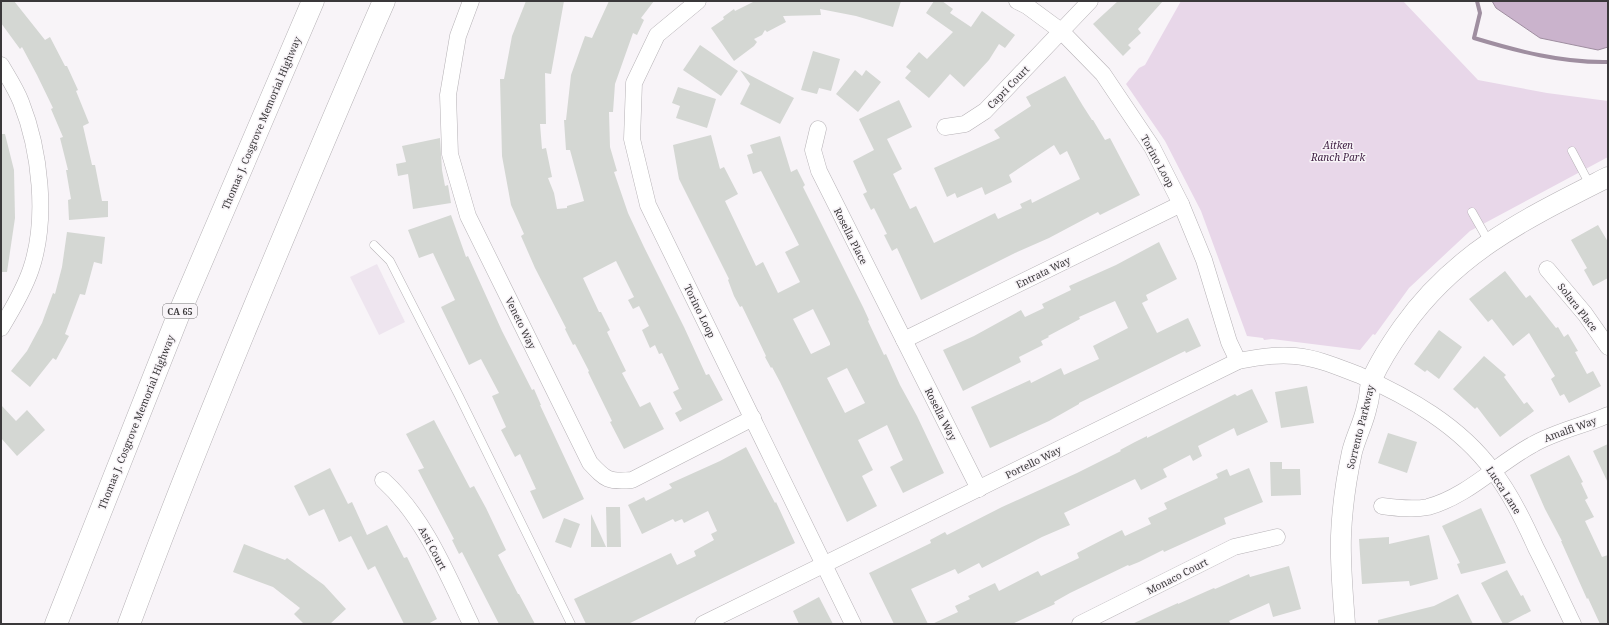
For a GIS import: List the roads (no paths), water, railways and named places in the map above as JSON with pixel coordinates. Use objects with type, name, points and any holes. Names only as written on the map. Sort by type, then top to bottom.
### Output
[{"type":"highway","name":"Thomas J. Cosgrove Memorial Highway","points":[[56,624],[178,316],[313,1]]},
{"type":"highway","points":[[129,624],[156,550],[234,357],[336,109],[384,1]]},
{"type":"street","name":"Veneto Way","points":[[471,1],[458,36],[448,95],[450,154],[468,216],[590,463],[602,475],[615,482],[632,480],[753,418]]},
{"type":"street","name":"Torino Loop","points":[[698,1],[657,35],[634,83],[632,139],[648,205],[853,624]]},
{"type":"street","name":"Torino Loop","points":[[1017,1],[1027,6],[1061,31],[1103,74],[1152,147],[1181,204],[1204,260],[1229,342],[1238,361]]},
{"type":"street","name":"Capri Court","points":[[945,127],[965,124],[985,111],[1090,1]]},
{"type":"street","points":[[1,65],[21,102],[32,138],[41,192],[40,231],[31,269],[14,308],[1,328]]},
{"type":"street","name":"Rosella Place","points":[[818,129],[813,150],[819,172],[904,340]]},
{"type":"street","name":"Sorrento Parkway","points":[[1345,624],[1341,537],[1342,510],[1353,451],[1367,406],[1372,381],[1384,356],[1411,315],[1458,266],[1489,242],[1541,210],[1599,182]]},
{"type":"street","name":"Entrata Way","points":[[904,340],[1181,204]]},
{"type":"street","name":"Solara Place","points":[[1547,269],[1585,314],[1608,347]]},
{"type":"street","name":"Rosella Way","points":[[904,340],[979,488]]},
{"type":"street","name":"Portello Way","points":[[703,624],[1238,361],[1266,356],[1295,356],[1319,360],[1372,381]]},
{"type":"street","name":"Lucca Lane","points":[[1372,381],[1421,407],[1446,424],[1471,446],[1493,471],[1520,513],[1573,624]]},
{"type":"street","name":"Amalfi Way","points":[[1382,506],[1406,509],[1427,507],[1449,499],[1531,445],[1553,434],[1608,415]]},
{"type":"street","name":"Asti Court","points":[[383,480],[396,492],[421,527],[471,624]]},
{"type":"street","name":"Monaco Court","points":[[1080,624],[1234,547],[1277,536]]},
{"type":"lane","points":[[1572,151],[1599,182]]},
{"type":"lane","points":[[1472,212],[1489,242]]},
{"type":"lane","points":[[374,245],[390,261],[459,396],[571,624]]},
{"type":"waterway","points":[[1477,1],[1480,13],[1474,38],[1523,52],[1557,58],[1591,62],[1608,62]]},
{"type":"park label","name":"Aitken Ranch Park","points":[[1338,150]]}]
